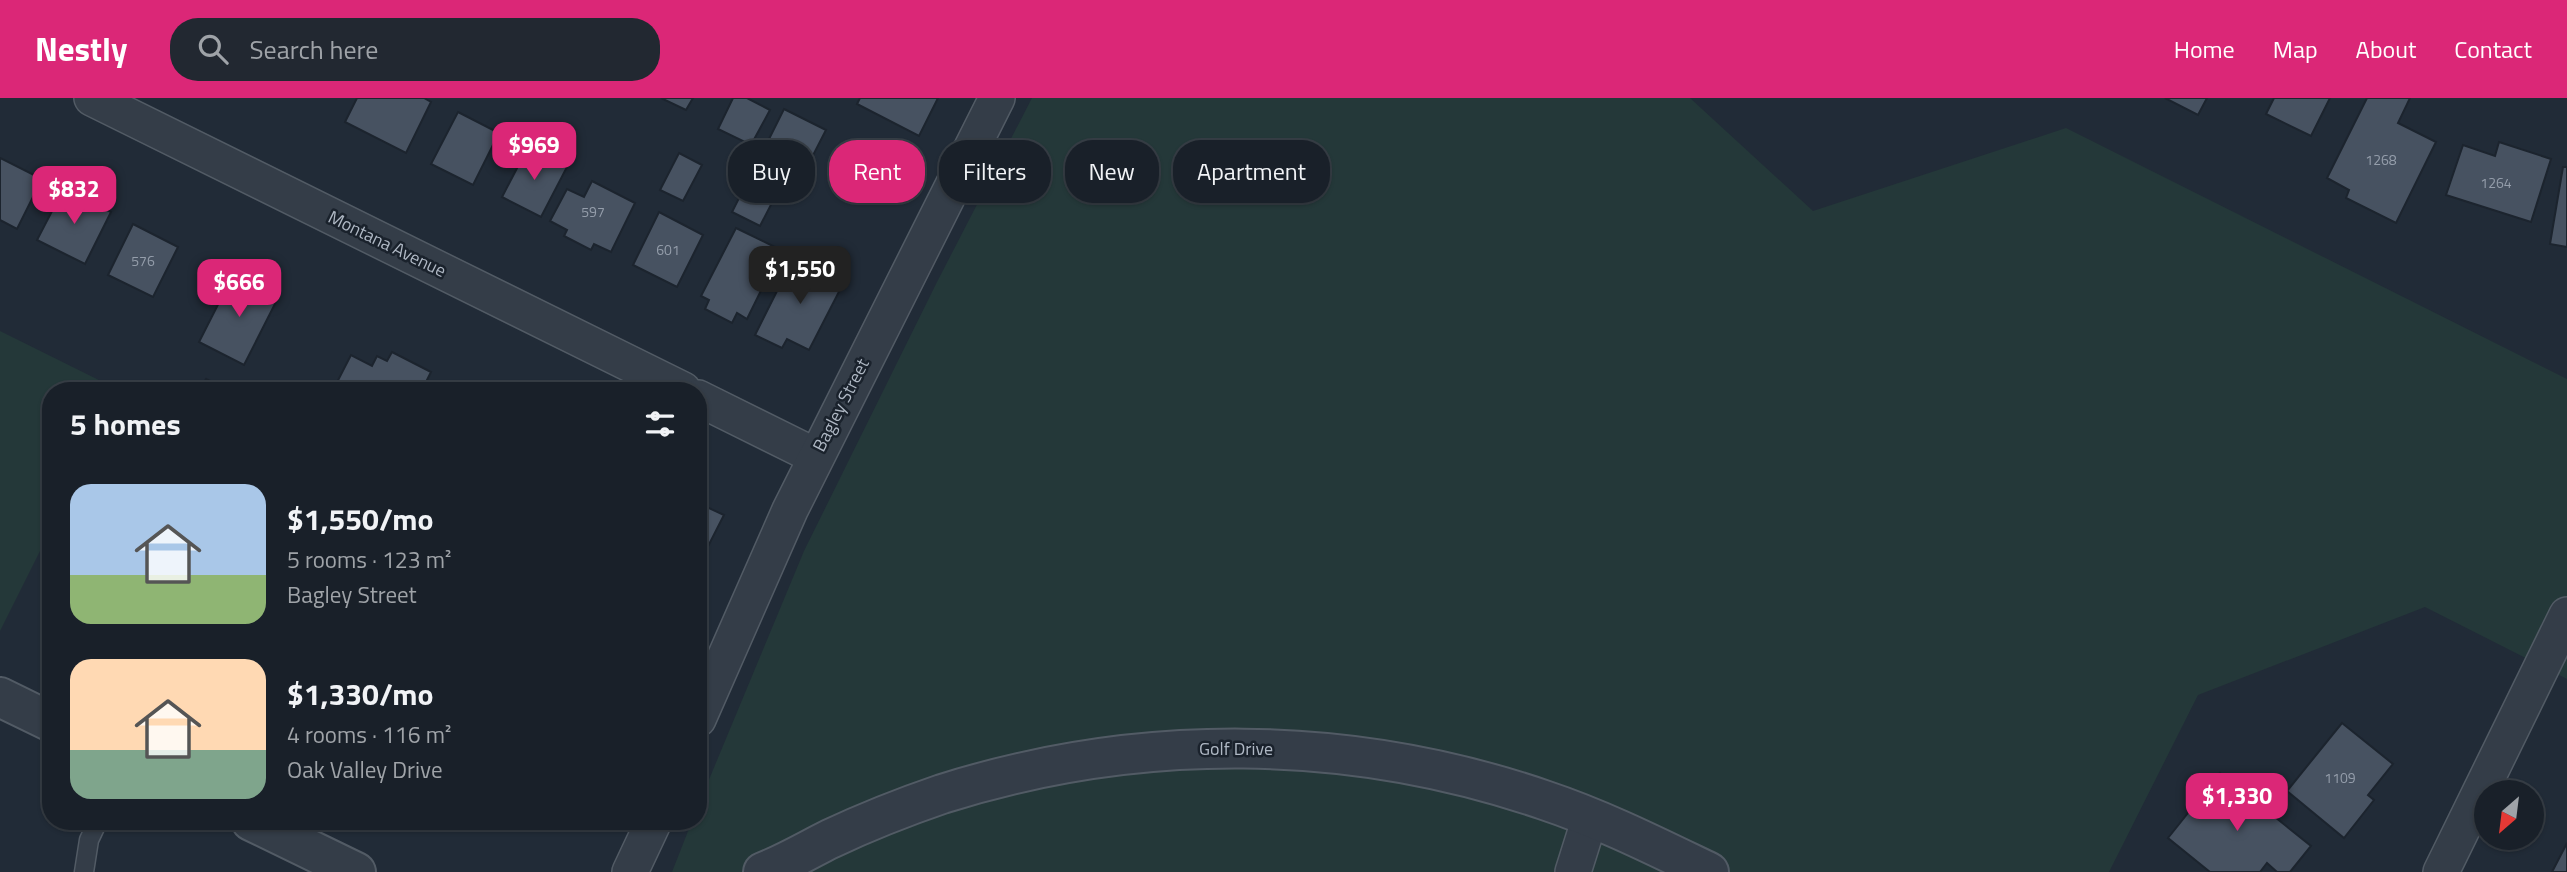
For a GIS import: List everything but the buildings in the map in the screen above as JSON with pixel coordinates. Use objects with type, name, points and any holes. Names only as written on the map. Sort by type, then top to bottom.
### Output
[{"type":"street","name":"Montana Avenue","points":[[92,98],[667,382]]},
{"type":"street","name":"Bagley Street","points":[[707,699],[816,456],[997,98]]},
{"type":"street","points":[[707,402],[816,456]]},
{"type":"street","points":[[2438,867],[2567,615]]},
{"type":"street","points":[[0,697],[42,718]]},
{"type":"street","name":"Golf Drive","points":[[763,872],[876,819],[983,782],[1043,767],[1166,750],[1265,748],[1351,755],[1406,764],[1503,787],[1590,818],[1706,871]]},
{"type":"street","points":[[1573,872],[1590,818]]},
{"type":"street","points":[[267,830],[336,868]]},
{"type":"street","points":[[630,872],[650,830]]},
{"type":"lane","points":[[84,872],[89,840],[94,830]]},
{"type":"green space","points":[[1032,98],[1690,98],[1813,211],[2066,128],[2567,379],[2567,679],[2425,607],[2198,695],[2109,872],[672,872],[688,830],[707,830],[707,784],[804,551],[978,203],[1051,203],[1051,140],[1010,140]]},
{"type":"green space","points":[[0,331],[103,382],[42,382],[42,547],[0,631]]}]
